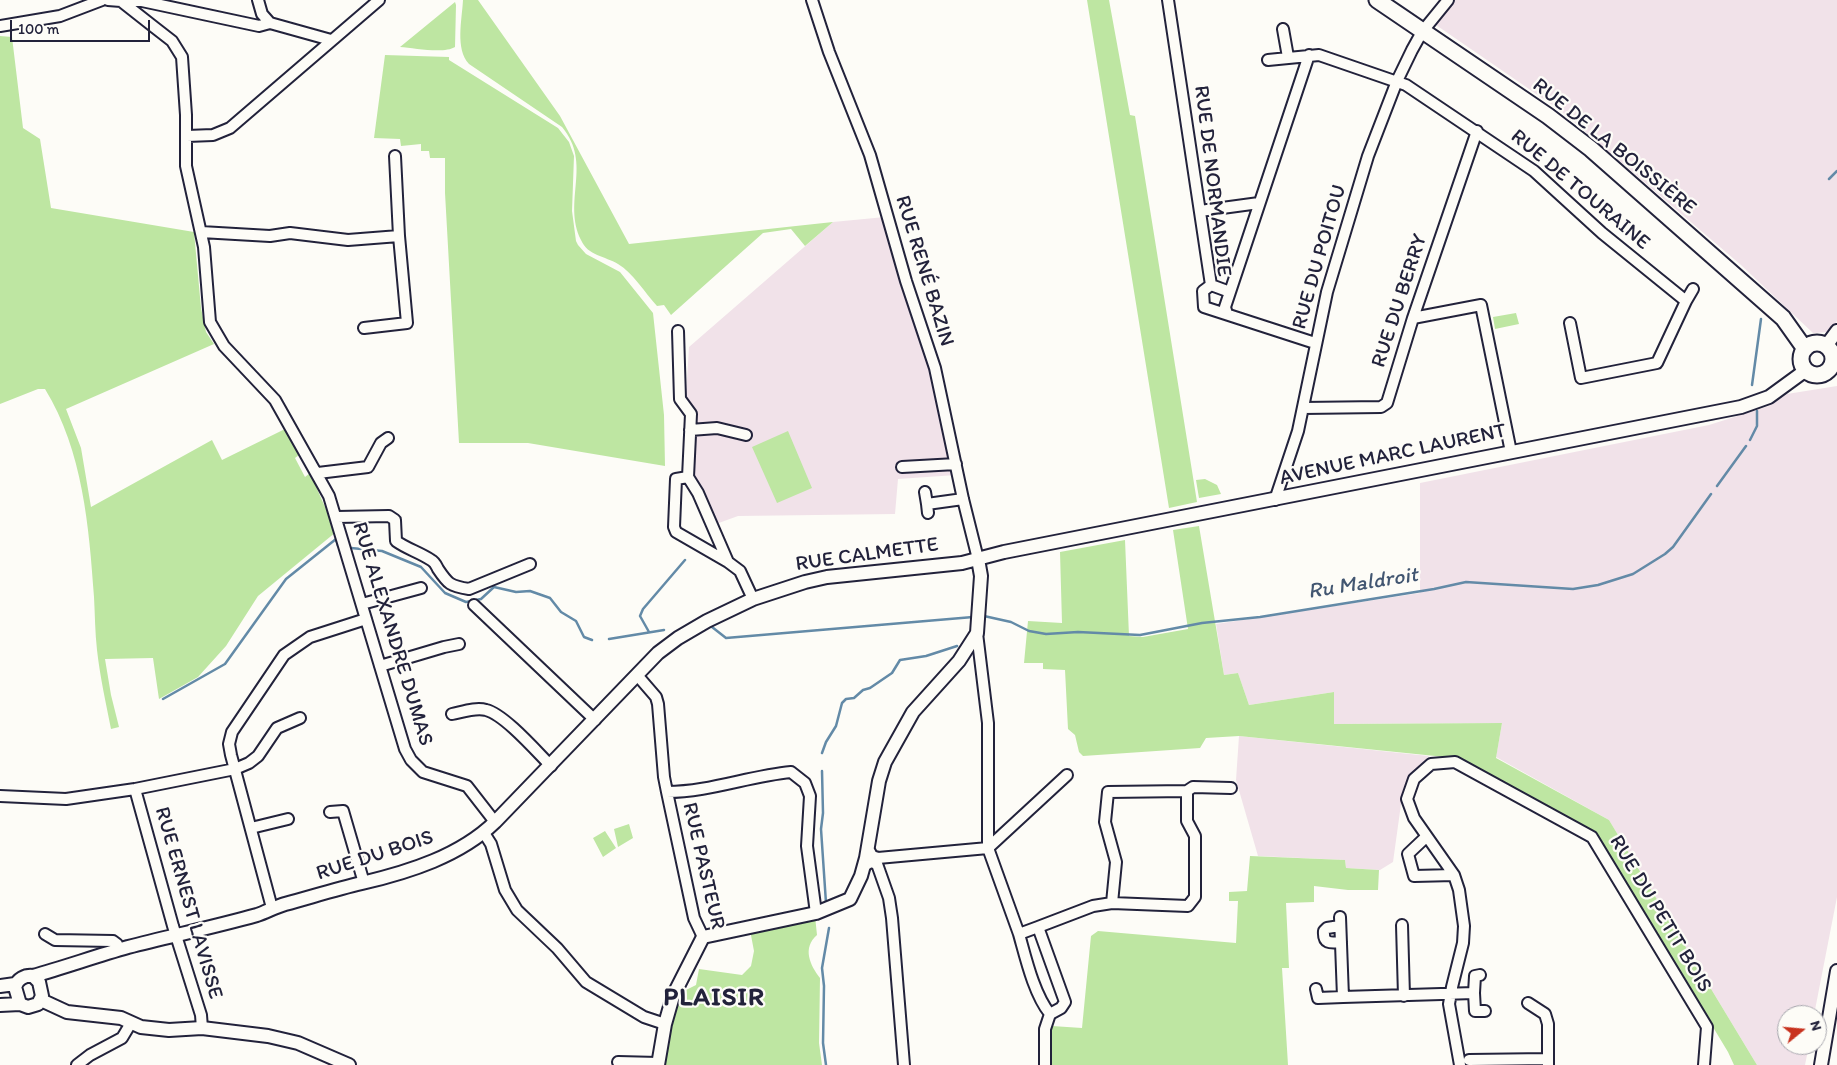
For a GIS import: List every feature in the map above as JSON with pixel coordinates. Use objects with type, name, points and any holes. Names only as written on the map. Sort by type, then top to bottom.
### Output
[{"type":"main road","name":"RUE DE LA BOISSIÈRE","points":[[1377,0],[1548,116],[1591,149],[1783,318],[1805,349]]},
{"type":"main road","points":[[1814,344],[1826,346],[1833,358],[1834,369],[1819,375],[1810,373],[1806,370],[1802,358],[1805,349],[1814,344]]},
{"type":"street","points":[[0,26],[60,16],[102,0]]},
{"type":"street","points":[[108,0],[142,2],[259,26],[270,23],[332,40]]},
{"type":"street","points":[[258,0],[262,14],[270,23]]},
{"type":"street","points":[[187,136],[213,135],[230,128],[379,0]]},
{"type":"street","name":"RUE RENÉ BAZIN","points":[[812,0],[829,52],[870,155],[904,274],[935,368],[963,500],[978,559]]},
{"type":"street","name":"RUE DE NORMANDIE","points":[[1171,0],[1211,285],[1203,290],[1204,307],[1315,343]]},
{"type":"street","name":"RUE DU POITOU","points":[[1274,500],[1293,448],[1327,292],[1363,174],[1397,81],[1422,32],[1448,0]]},
{"type":"street","name":"RUE ALEXANDRE DUMAS","points":[[121,1],[172,41],[184,62],[187,136],[186,166],[204,247],[210,322],[224,346],[274,400],[318,473],[329,496],[405,750],[411,760],[423,772],[467,786],[495,822]]},
{"type":"street","points":[[1283,29],[1288,58]]},
{"type":"street","points":[[1227,314],[1225,307],[1308,55]]},
{"type":"street","name":"RUE DE TOURAINE","points":[[1268,60],[1319,55],[1406,85],[1534,171],[1602,233],[1686,301]]},
{"type":"street","name":"RUE DU BERRY","points":[[1303,408],[1381,407],[1387,402],[1413,318],[1476,131]]},
{"type":"street","points":[[364,328],[407,323],[394,156]]},
{"type":"street","points":[[1200,211],[1259,203]]},
{"type":"street","points":[[201,232],[270,236],[290,233],[348,240],[399,236]]},
{"type":"street","points":[[1211,285],[1230,292]]},
{"type":"street","points":[[1570,323],[1581,378],[1657,363],[1693,289]]},
{"type":"street","points":[[1413,318],[1481,306],[1511,452]]},
{"type":"street","points":[[678,330],[680,399],[691,414],[688,477],[698,493],[728,562]]},
{"type":"street","points":[[1826,346],[1837,332]]},
{"type":"street","name":"AVENUE MARC LAURENT","points":[[978,559],[1741,407],[1769,397],[1806,370]]},
{"type":"street","points":[[690,430],[717,428],[746,435]]},
{"type":"street","points":[[318,473],[368,467],[381,443],[388,438]]},
{"type":"street","points":[[902,467],[956,464]]},
{"type":"street","points":[[688,477],[676,479],[674,527],[676,532],[740,571],[753,599]]},
{"type":"street","points":[[925,492],[927,509],[963,500]]},
{"type":"street","points":[[336,516],[389,516],[395,520],[396,541],[404,547],[434,561],[448,584],[459,588],[469,589],[530,564]]},
{"type":"street","points":[[978,559],[981,576],[977,633],[988,723],[988,848],[1035,985],[1044,1006],[1050,1014]]},
{"type":"street","name":"RUE CALMETTE","points":[[637,676],[658,653],[678,638],[721,613],[783,588],[827,577],[962,563],[978,559]]},
{"type":"street","points":[[362,604],[421,588]]},
{"type":"street","points":[[474,605],[595,720]]},
{"type":"street","points":[[272,908],[229,744],[232,732],[284,655],[310,637],[366,619]]},
{"type":"street","points":[[704,937],[816,913],[850,898],[864,866],[879,781],[885,762],[913,712],[959,661],[977,633]]},
{"type":"street","points":[[380,666],[460,644]]},
{"type":"street","name":"RUE DU BOIS","points":[[33,976],[119,950],[259,914],[272,908],[374,881],[421,866],[446,855],[484,833],[637,676]]},
{"type":"street","name":"RUE PASTEUR","points":[[637,676],[656,697],[658,704],[664,777],[694,918],[704,937],[673,996],[665,1024],[658,1064]]},
{"type":"street","points":[[452,714],[476,709],[486,710],[500,716],[551,766]]},
{"type":"street","points":[[0,796],[66,799],[135,789],[235,768],[249,763],[258,756],[277,728],[300,718]]},
{"type":"street","name":"RUE DU PETIT BOIS","points":[[1464,1062],[1449,1004],[1461,951],[1464,926],[1462,905],[1454,875],[1414,818],[1407,799],[1414,778],[1431,764],[1455,762],[1592,837],[1706,1027],[1704,1065]]},
{"type":"street","points":[[667,792],[685,792],[768,774],[791,772],[806,782],[810,796],[807,846],[816,913]]},
{"type":"street","points":[[868,848],[872,856],[878,858],[988,848],[1067,775]]},
{"type":"street","points":[[1112,903],[1116,862],[1105,822],[1108,792],[1187,791],[1193,787],[1232,788]]},
{"type":"street","name":"RUE ERNEST LAVISSE","points":[[135,789],[176,936],[201,1015],[202,1028]]},
{"type":"street","points":[[1019,934],[1093,906],[1112,903],[1188,906],[1196,897],[1195,836],[1187,821],[1187,791]]},
{"type":"street","points":[[330,812],[343,811],[364,883]]},
{"type":"street","points":[[251,828],[288,819]]},
{"type":"street","points":[[484,833],[491,844],[505,890],[517,910],[557,948],[586,982],[644,1017],[665,1024]]},
{"type":"street","points":[[1426,837],[1408,854],[1414,876],[1454,875]]},
{"type":"street","points":[[882,878],[886,865],[894,857]]},
{"type":"street","points":[[864,866],[871,862],[877,864],[889,898],[904,1065]]},
{"type":"street","points":[[1341,942],[1330,944],[1325,941],[1324,931],[1340,922],[1341,942],[1343,997]]},
{"type":"street","points":[[1402,924],[1404,996]]},
{"type":"street","points":[[1038,927],[1065,1002],[1061,1008],[1050,1014],[1045,1029],[1045,1065]]},
{"type":"street","points":[[45,934],[54,940],[113,941],[117,944],[119,950]]},
{"type":"street","points":[[0,1005],[20,1004],[28,1008],[34,1007],[51,971]]},
{"type":"street","points":[[1821,1065],[1832,1017],[1837,971]]},
{"type":"street","points":[[1480,975],[1474,976],[1475,1011],[1485,1011]]},
{"type":"street","points":[[0,986],[15,984],[22,978],[33,976],[37,979],[41,995],[67,1012],[121,1018],[141,1028],[169,1030],[202,1028],[268,1036],[298,1043],[349,1065]]},
{"type":"street","points":[[15,984],[20,1004]]},
{"type":"street","points":[[1316,989],[1318,998],[1474,994]]},
{"type":"street","points":[[1464,1062],[1548,1062],[1548,1024],[1545,1014],[1528,1004]]},
{"type":"street","points":[[77,1065],[90,1054],[122,1038],[131,1023]]},
{"type":"street","points":[[618,1062],[658,1064]]},
{"type":"shaded area","points":[[1455,0],[1837,0],[1837,321],[1828,332],[1813,333],[1741,265],[1561,111],[1436,25]]},
{"type":"shaded area","points":[[885,217],[933,379],[956,475],[898,479],[895,514],[738,516],[716,524],[695,477],[695,409],[686,396],[689,347],[833,222]]},
{"type":"shaded area","points":[[1837,386],[1837,897],[1816,1005],[1777,1005],[1777,1055],[1807,1055],[1805,1065],[1757,1065],[1609,820],[1496,757],[1502,723],[1334,724],[1334,692],[1249,705],[1238,673],[1224,675],[1216,624],[1420,593],[1420,483],[1709,425],[1769,406],[1787,394]]},
{"type":"shaded area","points":[[1239,736],[1429,756],[1408,778],[1402,797],[1393,862],[1380,870],[1346,868],[1345,860],[1258,856],[1236,780]]},
{"type":"green space","points":[[463,0],[478,0],[560,116],[629,244],[833,222],[805,246],[791,229],[763,233],[671,315],[664,305],[657,306],[634,278],[623,268],[613,261],[592,253],[584,245],[576,225],[574,211],[577,169],[571,141],[562,127],[469,64],[462,50],[461,42]]},
{"type":"green space","points":[[1087,0],[1109,0],[1130,115],[1135,116],[1197,502],[1169,508]]},
{"type":"green space","points":[[455,2],[455,47],[436,50],[400,47]]},
{"type":"green space","points":[[0,36],[12,37],[23,128],[40,139],[51,208],[194,232],[201,308],[206,332],[214,344],[66,409],[81,448],[91,507],[212,440],[222,460],[285,429],[299,455],[295,458],[305,477],[310,473],[336,532],[258,596],[226,646],[198,677],[159,699],[153,658],[105,659],[119,727],[111,729],[97,650],[90,544],[82,490],[68,438],[58,413],[45,389],[38,389],[0,404]]},
{"type":"green space","points":[[385,55],[449,57],[449,60],[558,128],[569,142],[574,156],[572,211],[576,241],[586,254],[620,272],[653,313],[664,415],[665,466],[528,443],[459,443],[445,193],[445,158],[430,158],[429,151],[421,151],[421,144],[401,146],[400,139],[374,138]]},
{"type":"green space","points":[[1516,313],[1519,324],[1495,329],[1493,317]]},
{"type":"green space","points":[[788,431],[812,488],[777,503],[752,447]]},
{"type":"green space","points":[[1205,479],[1217,485],[1221,494],[1199,498],[1196,480]]},
{"type":"green space","points":[[1199,526],[1224,675],[1238,673],[1249,705],[1334,692],[1334,724],[1502,723],[1496,758],[1609,820],[1757,1065],[1734,1065],[1597,835],[1466,762],[1455,758],[1239,736],[1206,738],[1200,748],[1083,756],[1079,752],[1075,735],[1068,729],[1065,670],[1043,669],[1043,663],[1024,663],[1028,621],[1062,623],[1060,552],[1125,540],[1129,636],[1143,637],[1188,629],[1173,530]]},
{"type":"green space","points":[[629,824],[633,838],[618,847],[614,829]]},
{"type":"green space","points":[[605,831],[616,848],[603,857],[593,838]]},
{"type":"green space","points":[[1250,856],[1345,860],[1346,868],[1379,870],[1378,890],[1348,890],[1314,886],[1314,902],[1286,903],[1289,968],[1282,968],[1288,1065],[1052,1065],[1052,1026],[1082,1028],[1091,936],[1098,931],[1236,943],[1238,901],[1229,901],[1229,892],[1247,891]]},
{"type":"green space","points":[[815,916],[817,935],[810,945],[809,956],[813,968],[820,978],[819,1043],[822,1065],[663,1065],[677,999],[684,991],[696,985],[699,969],[742,975],[751,966],[754,951],[750,930]]},
{"type":"waterway","name":"Ru Maldroit","points":[[1829,179],[1837,171]]},
{"type":"waterway","name":"Ru Maldroit","points":[[1752,385],[1761,319]]},
{"type":"waterway","name":"Ru Maldroit","points":[[1750,440],[1757,426],[1757,411]]},
{"type":"waterway","name":"Ru Maldroit","points":[[1717,486],[1746,446]]},
{"type":"waterway","name":"Ru Maldroit","points":[[984,616],[1011,622],[1029,631],[1046,634],[1078,632],[1140,635],[1202,623],[1260,617],[1434,589],[1466,582],[1573,589],[1598,585],[1633,574],[1665,554],[1673,547],[1711,494]]},
{"type":"waterway","points":[[163,699],[225,664],[286,579],[336,539],[338,546],[342,547]]},
{"type":"waterway","points":[[351,548],[382,551],[421,567],[445,593],[466,602],[481,599],[494,587],[516,592],[530,591],[550,598],[561,612],[576,621],[584,637],[592,640]]},
{"type":"waterway","points":[[649,632],[640,616],[643,609],[685,560]]},
{"type":"waterway","points":[[712,627],[726,638],[973,617]]},
{"type":"waterway","points":[[609,639],[664,630]]},
{"type":"waterway","name":"Ru Maldroit","points":[[822,753],[826,742],[836,726],[842,703],[846,699],[854,698],[863,690],[870,688],[892,673],[900,660],[926,656],[957,646]]},
{"type":"waterway","name":"Ru Maldroit","points":[[822,771],[823,813],[821,829],[826,903]]},
{"type":"waterway","name":"Ru Maldroit","points":[[826,1065],[823,1043],[824,986],[822,968],[829,928]]},
{"type":"district","name":"PLAISIR","points":[[714,998]]}]
